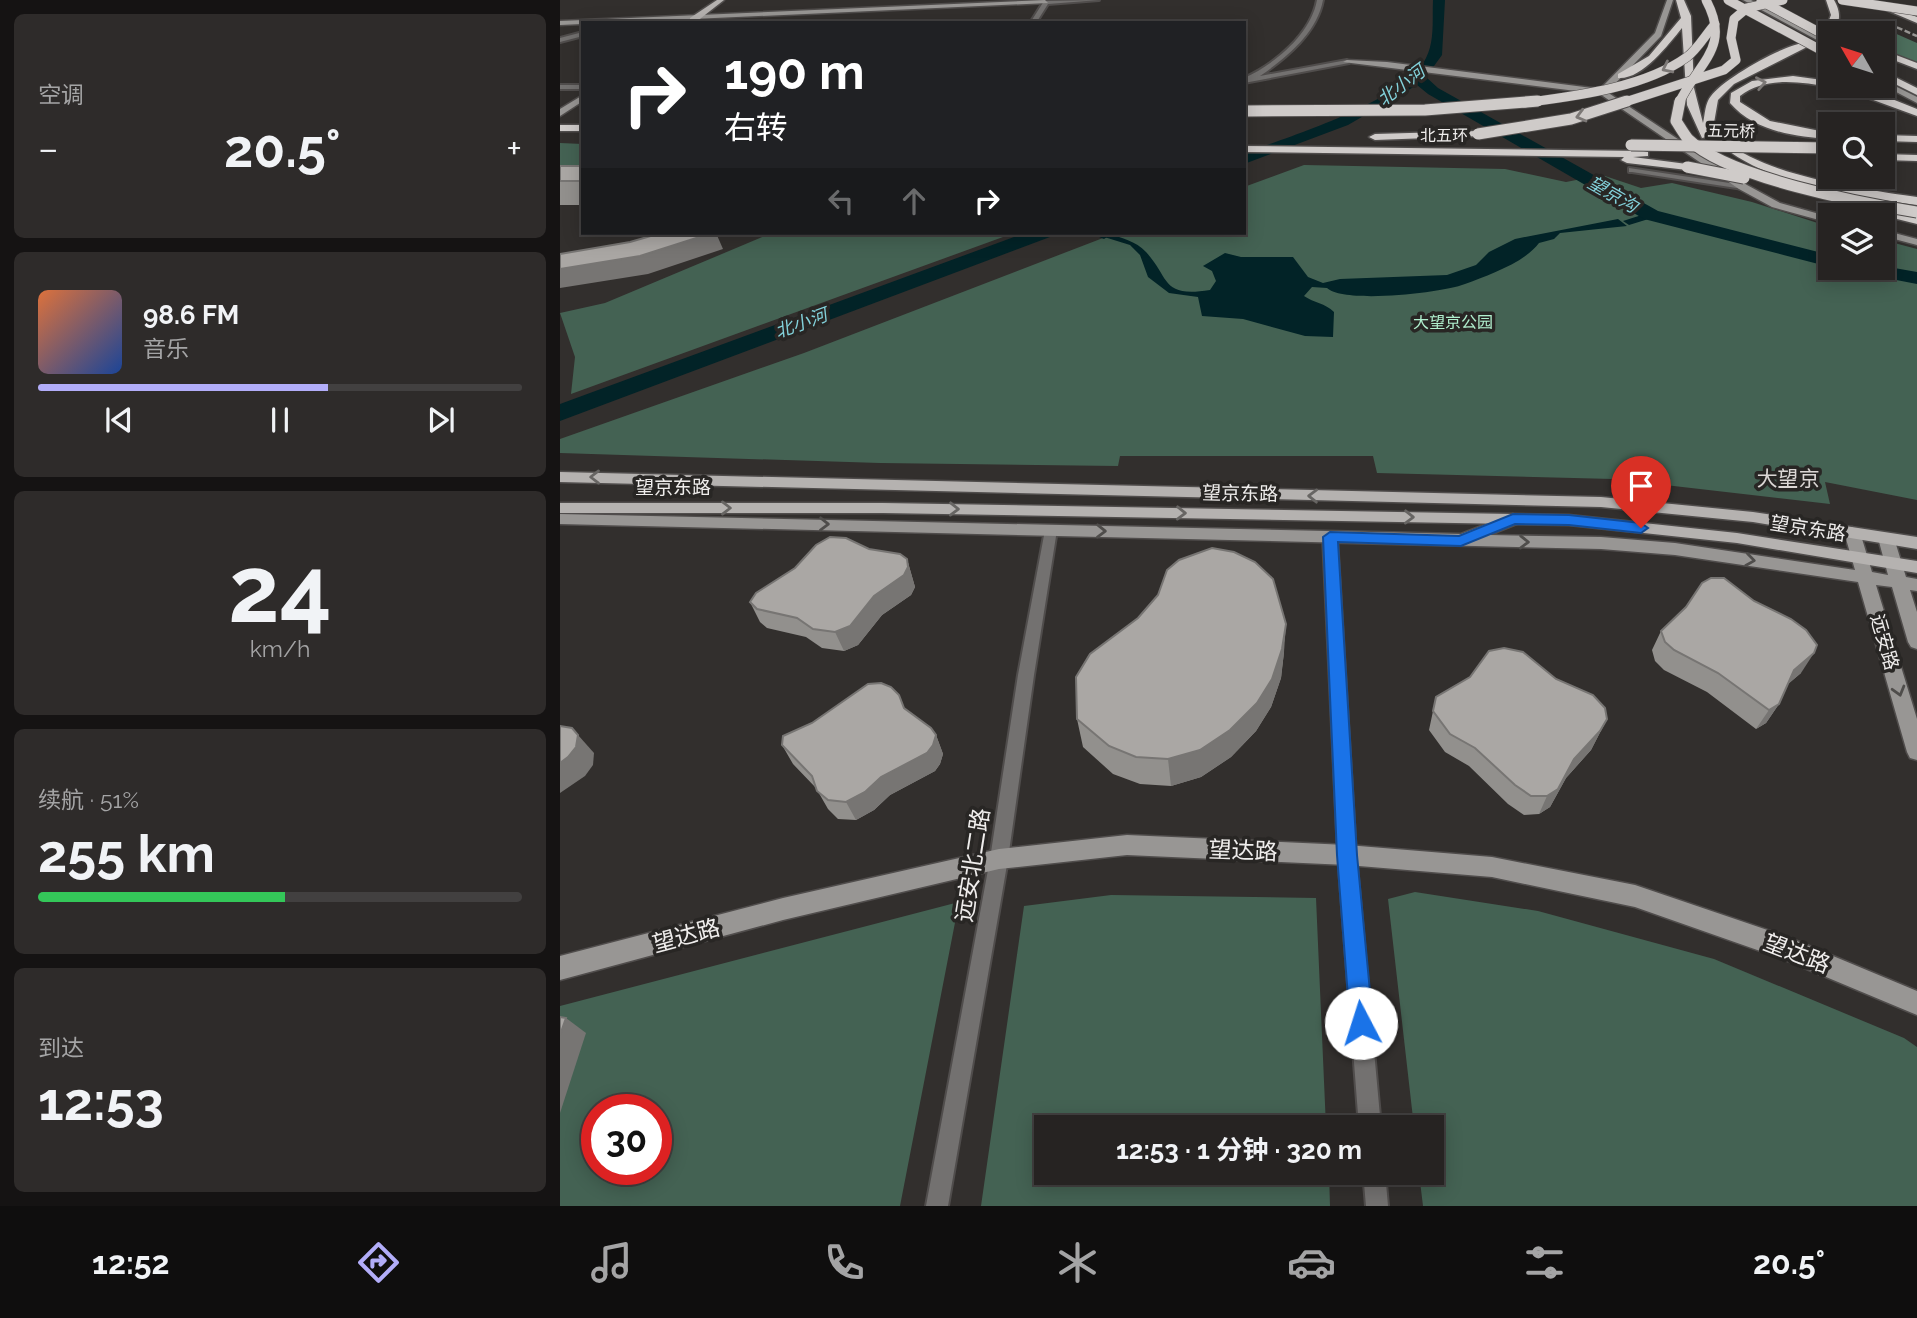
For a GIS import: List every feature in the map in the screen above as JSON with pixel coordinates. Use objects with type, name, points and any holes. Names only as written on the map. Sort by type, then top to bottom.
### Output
[{"type":"highway","points":[[1680,0],[1686,16],[1695,122],[1708,138],[1741,158],[1825,184],[1917,201]]},
{"type":"highway","points":[[1706,0],[1714,10],[1711,55],[1678,103],[1676,122],[1692,140],[1732,164],[1786,183],[1917,212]]},
{"type":"highway","points":[[1727,0],[1818,49]]},
{"type":"highway","points":[[1744,0],[1818,40]]},
{"type":"highway","points":[[1759,0],[1818,27]]},
{"type":"highway","points":[[1766,0],[1818,26]]},
{"type":"highway","points":[[1724,70],[1736,60],[1730,33],[1733,19],[1745,8],[1783,0]]},
{"type":"highway","points":[[1830,0],[1836,10],[1836,21]]},
{"type":"highway","points":[[1843,0],[1917,11]]},
{"type":"highway","points":[[1870,0],[1917,20]]},
{"type":"highway","points":[[1889,0],[1917,11]]},
{"type":"highway","points":[[1246,109],[1447,105],[1539,96],[1621,76],[1652,58],[1686,16]]},
{"type":"highway","points":[[1246,109],[1473,109],[1576,96],[1663,71],[1699,48],[1711,34],[1715,24]]},
{"type":"highway","points":[[1360,137],[1478,134],[1571,119],[1818,40]]},
{"type":"highway","points":[[1741,158],[1714,132],[1708,112],[1714,99],[1727,86],[1804,45]]},
{"type":"highway","points":[[1895,58],[1917,66]]},
{"type":"highway","points":[[1895,72],[1917,83]]},
{"type":"highway","points":[[1895,79],[1917,91]]},
{"type":"highway","points":[[1818,83],[1797,80],[1757,83],[1742,87],[1735,95],[1735,103],[1742,112],[1773,126],[1818,134]]},
{"type":"highway","points":[[1895,88],[1917,100]]},
{"type":"highway","points":[[1878,98],[1917,113]]},
{"type":"highway","points":[[560,128],[581,128]]},
{"type":"highway","points":[[560,128],[581,137]]},
{"type":"highway","points":[[1895,138],[1917,139]]},
{"type":"highway","name":"北五环","points":[[1246,141],[1347,142],[1503,150]]},
{"type":"highway","name":"北五环","points":[[1246,149],[1480,151],[1532,144],[1631,145]]},
{"type":"highway","name":"五元桥","points":[[1631,145],[1818,148]]},
{"type":"highway","points":[[1895,149],[1917,149]]},
{"type":"highway","points":[[1503,150],[1687,167],[1917,220]]},
{"type":"highway","name":"五元桥","points":[[1547,153],[1818,156]]},
{"type":"highway","points":[[1895,157],[1917,158]]},
{"type":"main road","points":[[701,20],[721,0]]},
{"type":"main road","points":[[701,20],[730,6]]},
{"type":"main road","name":"望京东路","points":[[560,477],[1601,502],[1753,517],[1917,543]]},
{"type":"main road","name":"望京东路","points":[[560,508],[883,508],[1569,520],[1647,528],[1863,566],[1893,562],[1917,567]]},
{"type":"street","points":[[679,21],[1096,0]]},
{"type":"street","points":[[1247,80],[1296,43],[1313,24],[1320,8],[1320,0]]},
{"type":"street","points":[[1602,92],[1658,34],[1670,0]]},
{"type":"street","points":[[1034,21],[1046,2]]},
{"type":"street","points":[[666,21],[701,20]]},
{"type":"street","points":[[560,24],[581,23]]},
{"type":"street","points":[[560,24],[581,25]]},
{"type":"street","points":[[560,40],[581,35]]},
{"type":"street","points":[[1247,80],[1347,62],[1395,65],[1602,92],[1743,187],[1776,205],[1818,217]]},
{"type":"street","points":[[560,87],[581,87]]},
{"type":"street","points":[[560,113],[581,98]]},
{"type":"street","points":[[560,128],[581,106]]},
{"type":"street","points":[[1632,170],[1743,187]]},
{"type":"street","points":[[1895,236],[1917,242]]},
{"type":"street","points":[[883,508],[909,527]]},
{"type":"street","points":[[560,519],[1601,543],[1863,566],[1917,585]]},
{"type":"street","points":[[1461,541],[1513,519]]},
{"type":"street","name":"远安北二路","points":[[937,1206],[999,859],[1051,530]]},
{"type":"street","name":"远安路","points":[[1852,532],[1917,752]]},
{"type":"street","points":[[1330,537],[1347,855],[1369,1115]]},
{"type":"street","name":"远安路","points":[[1886,538],[1917,642]]},
{"type":"street","name":"望达路","points":[[560,968],[783,909],[999,859],[1127,845],[1347,855],[1492,867],[1635,896],[1785,947],[1917,1003]]},
{"type":"street","points":[[1375,1185],[1377,1206]]},
{"type":"green space","points":[[1895,33],[1917,43],[1917,62],[1895,54]]},
{"type":"green space","points":[[560,143],[581,144],[581,183],[560,182]]},
{"type":"green space","name":"大望京公园","points":[[1304,165],[1505,169],[1566,182],[1602,175],[1641,188],[1672,183],[1752,202],[1818,223],[1818,280],[1895,280],[1895,243],[1917,249],[1917,500],[1825,482],[1830,504],[1613,479],[1377,473],[1373,456],[1120,456],[1118,466],[880,463],[560,453],[560,439],[804,353],[1111,235],[1246,235],[1246,186]]},
{"type":"green space","points":[[767,235],[1008,235],[571,394],[575,357],[560,313],[605,303]]},
{"type":"green space","points":[[1415,892],[1538,911],[1714,959],[1904,1038],[1917,1047],[1917,1206],[1423,1206],[1420,1185],[1444,1185],[1444,1115],[1413,1115],[1388,899]]},
{"type":"green space","points":[[1111,895],[1316,898],[1325,1115],[1034,1115],[1034,1185],[1329,1185],[1330,1206],[981,1206],[1024,906]]},
{"type":"green space","points":[[959,902],[900,1206],[560,1206],[560,1006]]},
{"type":"water","points":[[1618,219],[1627,226],[1560,233],[1554,239],[1539,243],[1524,257],[1505,268],[1453,287],[1372,296],[1337,293],[1327,288],[1312,287],[1304,296],[1334,312],[1333,337],[1305,336],[1243,319],[1202,316],[1198,297],[1169,293],[1148,277],[1140,255],[1130,245],[1101,236],[1113,235],[1138,245],[1154,261],[1169,284],[1183,291],[1194,292],[1210,290],[1216,281],[1212,271],[1203,266],[1225,253],[1241,257],[1293,257],[1308,277],[1323,283],[1340,279],[1447,275],[1476,265],[1489,252],[1515,239]]},
{"type":"building","points":[[560,166],[581,166],[581,181],[560,181]]},
{"type":"building","points":[[654,235],[706,235],[640,256],[560,269],[560,254]]},
{"type":"building","points":[[830,537],[846,538],[869,549],[900,554],[907,559],[908,567],[904,575],[874,596],[850,626],[835,632],[813,629],[797,618],[757,609],[750,602],[756,593],[795,568],[816,545]]},
{"type":"building","points":[[1212,548],[1234,552],[1255,562],[1273,579],[1286,624],[1282,649],[1272,679],[1257,703],[1230,730],[1200,750],[1168,759],[1136,757],[1109,746],[1077,719],[1076,677],[1090,654],[1138,618],[1158,595],[1167,570],[1179,560]]},
{"type":"building","points":[[1711,578],[1724,578],[1754,601],[1791,619],[1806,630],[1817,645],[1814,653],[1794,670],[1779,704],[1769,710],[1718,673],[1674,650],[1665,642],[1661,631],[1686,607],[1702,583]]},
{"type":"building","points":[[1504,648],[1523,652],[1556,679],[1593,695],[1605,708],[1607,719],[1600,731],[1574,759],[1558,789],[1547,796],[1531,796],[1515,785],[1475,748],[1450,734],[1433,711],[1436,697],[1470,677],[1489,651]]},
{"type":"building","points":[[881,683],[891,687],[899,695],[904,708],[931,728],[936,735],[933,745],[927,753],[881,777],[865,792],[846,802],[828,800],[817,791],[812,776],[782,745],[783,736],[812,723],[868,684]]},
{"type":"building","points":[[560,726],[572,728],[578,735],[576,747],[560,763]]},
{"type":"building","points":[[560,1017],[566,1018],[560,1035]]},
{"type":"waterway","name":"北小河","points":[[1417,77],[1429,66],[1437,48],[1439,0]]},
{"type":"waterway","name":"北小河","points":[[1313,134],[1382,102],[1417,77]]},
{"type":"waterway","name":"望京沟","points":[[1417,77],[1433,91],[1651,215],[1818,258]]},
{"type":"waterway","name":"北小河","points":[[1246,158],[1302,138]]},
{"type":"waterway","points":[[1629,221],[1651,215]]},
{"type":"waterway","name":"北小河","points":[[560,413],[1038,235]]},
{"type":"waterway","name":"望京沟","points":[[1895,274],[1917,278]]},
{"type":"railway","points":[[1895,27],[1917,36]]},
{"type":"district","name":"大望京","points":[[1788,478]]},
{"type":"route","points":[[1361,1023],[1347,855],[1330,537],[1461,541],[1513,519],[1569,520],[1641,528]]}]
